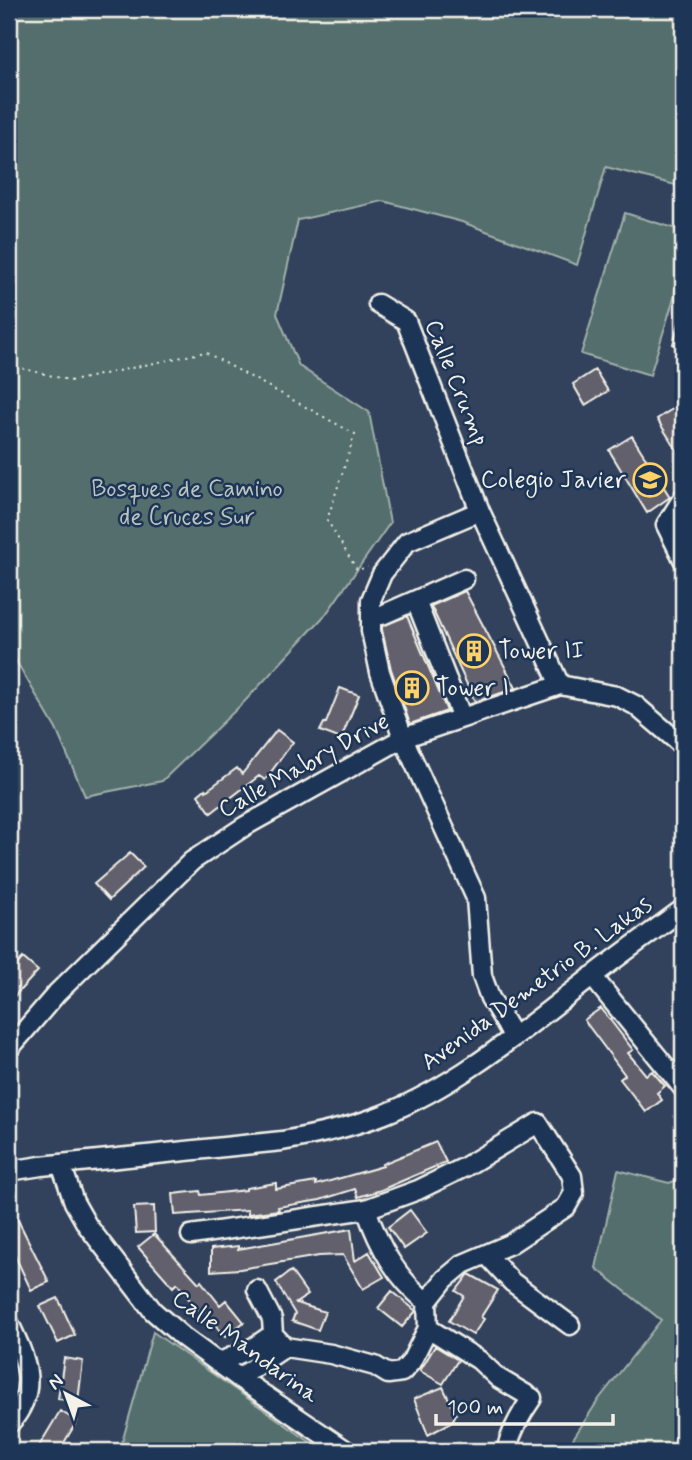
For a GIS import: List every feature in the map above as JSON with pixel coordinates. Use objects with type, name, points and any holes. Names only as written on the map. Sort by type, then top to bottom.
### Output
[{"type":"street","name":"Calle Crump","points":[[378,304],[406,321],[480,511],[560,685]]},
{"type":"street","points":[[683,498],[666,525],[683,559]]},
{"type":"street","points":[[480,511],[407,542],[382,574],[372,600],[371,631],[380,671],[403,738],[476,898],[482,976],[490,998],[514,1037]]},
{"type":"street","points":[[382,615],[464,579]]},
{"type":"street","points":[[416,601],[462,718]]},
{"type":"street","name":"Calle Mabry Drive","points":[[9,1049],[57,993],[192,861],[245,825],[403,738],[560,685],[617,696],[651,716],[683,746]]},
{"type":"street","name":"Avenida Demetrio B. Lakas","points":[[9,1171],[282,1141],[347,1127],[386,1114],[447,1082],[514,1037],[683,909]]},
{"type":"street","points":[[592,976],[683,1088]]},
{"type":"street","points":[[191,1235],[366,1209],[418,1190],[466,1167],[538,1123],[572,1176],[574,1193],[566,1207],[510,1244],[463,1264],[445,1279],[427,1302],[428,1328],[411,1362],[402,1372],[388,1374],[375,1366],[279,1341],[254,1347],[218,1363]]},
{"type":"street","name":"Calle Mandarina","points":[[61,1164],[74,1202],[87,1225],[153,1311],[218,1363],[347,1451]]},
{"type":"street","points":[[366,1209],[373,1230],[399,1276],[427,1302]]},
{"type":"street","points":[[487,1255],[512,1282],[570,1325]]},
{"type":"street","points":[[257,1290],[272,1319],[279,1341]]},
{"type":"street","points":[[9,1323],[29,1370],[26,1397],[20,1412],[10,1423]]},
{"type":"street","points":[[428,1328],[479,1360],[498,1378],[532,1398],[520,1416],[506,1451]]},
{"type":"street","points":[[239,1378],[279,1341]]},
{"type":"path","points":[[9,365],[72,381],[205,352],[355,435],[327,520],[357,569],[390,562]]},
{"type":"green space","name":"Bosques de Camino de Cruces Sur","points":[[9,9],[683,9],[683,187],[606,167],[577,265],[462,222],[383,201],[298,220],[277,314],[299,366],[369,412],[390,523],[326,614],[245,701],[162,781],[85,796],[56,729],[9,649],[9,261],[14,246],[9,242]]},
{"type":"green space","points":[[625,213],[683,231],[683,269],[650,375],[581,354]]},
{"type":"green space","points":[[618,1170],[669,1183],[683,1178],[683,1451],[565,1451],[599,1399],[661,1320],[596,1268]]},
{"type":"green space","points":[[153,1332],[323,1451],[117,1451],[121,1446]]},
{"type":"building","points":[[683,316],[683,347],[673,344]]},
{"type":"building","points":[[595,370],[608,391],[585,405],[573,384]]},
{"type":"building","points":[[680,404],[683,410],[683,460],[657,419]]},
{"type":"building","points":[[632,436],[670,497],[647,513],[609,450]]},
{"type":"building","name":"Tower II","points":[[465,591],[516,688],[475,702],[431,606]]},
{"type":"building","name":"Tower I","points":[[407,616],[447,711],[410,724],[391,669],[382,630],[382,626]]},
{"type":"building","points":[[340,688],[359,695],[341,739],[320,731]]},
{"type":"building","points":[[277,730],[293,742],[265,780],[259,776],[211,813],[198,795],[237,768],[242,774]]},
{"type":"building","points":[[130,853],[144,867],[109,900],[94,884]]},
{"type":"building","points":[[23,958],[38,971],[9,1002],[9,973]]},
{"type":"building","points":[[601,1008],[633,1050],[628,1053],[646,1075],[652,1071],[665,1086],[657,1093],[662,1100],[646,1112],[620,1079],[625,1075],[584,1020]]},
{"type":"building","points":[[436,1142],[446,1162],[358,1197],[355,1189],[320,1200],[278,1207],[279,1210],[248,1214],[248,1210],[175,1215],[173,1194],[200,1191],[201,1195],[246,1190],[276,1183],[276,1189],[316,1182],[316,1185],[383,1166],[382,1164]]},
{"type":"building","points":[[9,1202],[49,1282],[31,1290],[9,1243]]},
{"type":"building","points":[[154,1206],[155,1232],[136,1233],[134,1207]]},
{"type":"building","points":[[410,1210],[427,1233],[404,1249],[388,1227]]},
{"type":"building","points":[[351,1229],[355,1261],[369,1252],[384,1277],[363,1289],[343,1255],[211,1271],[211,1249],[238,1246],[238,1249]]},
{"type":"building","points":[[154,1234],[199,1283],[201,1281],[220,1305],[226,1300],[244,1322],[225,1337],[205,1312],[201,1315],[177,1283],[173,1287],[138,1247]]},
{"type":"building","points":[[291,1271],[308,1295],[296,1303],[325,1312],[318,1330],[292,1321],[295,1314],[276,1282]]},
{"type":"building","points":[[469,1274],[498,1290],[473,1335],[449,1321],[464,1296],[456,1291]]},
{"type":"building","points":[[392,1291],[416,1311],[402,1327],[378,1308]]},
{"type":"building","points":[[58,1298],[75,1335],[58,1343],[40,1306]]},
{"type":"building","points":[[435,1346],[458,1360],[443,1384],[420,1371]]},
{"type":"building","points":[[64,1358],[83,1361],[78,1401],[58,1399]]},
{"type":"building","points":[[443,1387],[456,1414],[452,1422],[428,1435],[414,1399]]},
{"type":"building","points":[[60,1411],[77,1421],[59,1451],[49,1451],[39,1446]]},
{"type":"place","name":"Colegio Javier","points":[[650,480]]},
{"type":"place","name":"Tower II","points":[[474,651]]},
{"type":"place","name":"Tower I","points":[[412,688]]}]
